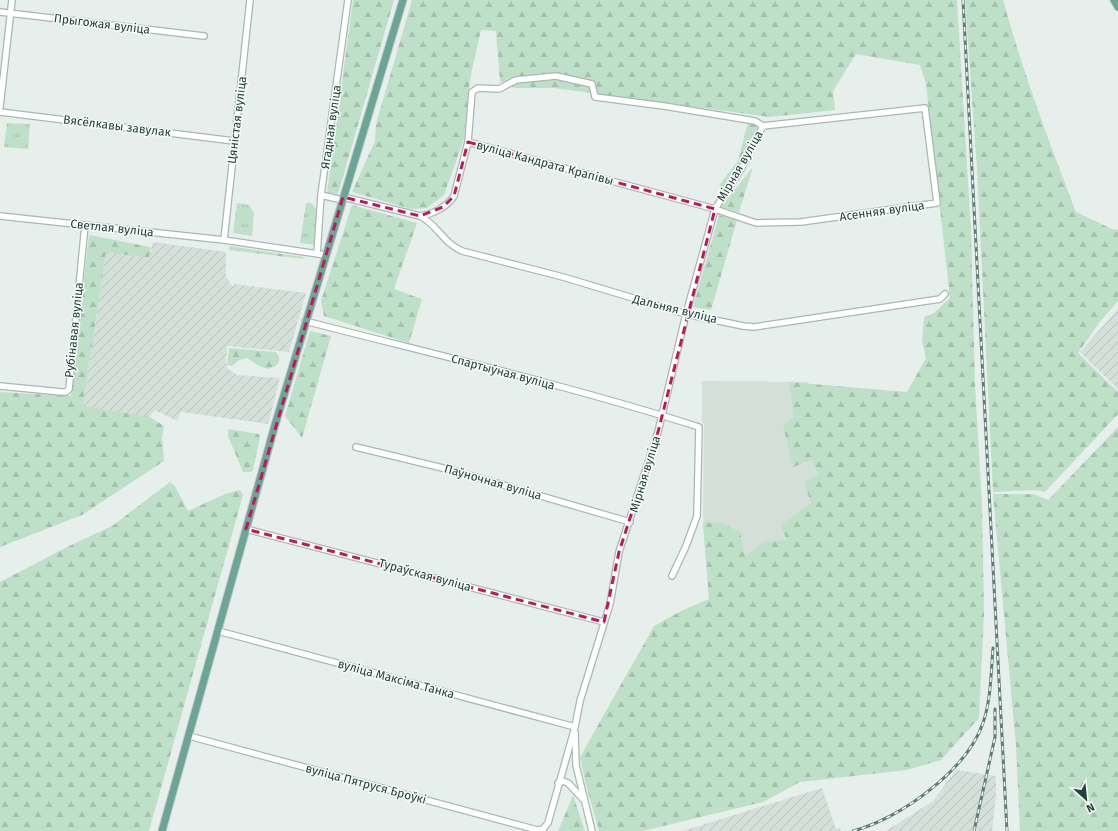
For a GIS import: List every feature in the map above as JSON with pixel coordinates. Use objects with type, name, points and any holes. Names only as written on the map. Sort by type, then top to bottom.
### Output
[{"type":"main road","points":[[162,831],[305,321],[403,0]]},
{"type":"main road","points":[[1114,0],[1118,7]]},
{"type":"street","points":[[0,108],[12,0]]},
{"type":"street","name":"Цяністая вуліца","points":[[224,240],[250,0]]},
{"type":"street","name":"Ягадная вуліца","points":[[317,254],[321,195],[348,0]]},
{"type":"street","name":"Прыгожая вуліца","points":[[0,12],[204,36]]},
{"type":"street","name":"вуліца Кандрата Крапівы","points":[[715,209],[468,142],[472,92],[474,89],[499,89],[516,80],[556,76],[592,84],[595,98],[747,120],[760,123],[763,126]]},
{"type":"street","name":"Асенняя вуліца","points":[[715,209],[756,223],[776,224],[801,222],[936,203],[925,108],[763,126]]},
{"type":"street","name":"Вясёлкавы завулак","points":[[0,112],[234,141]]},
{"type":"street","name":"Мірная вуліца","points":[[543,828],[548,823],[558,783],[575,727],[580,701],[612,595],[619,552],[658,432],[686,314],[715,209],[741,169],[763,126]]},
{"type":"street","points":[[321,195],[420,216],[430,214],[450,202],[454,196],[468,142]]},
{"type":"street","name":"Светлая вуліца","points":[[0,216],[224,240],[325,255]]},
{"type":"street","name":"Дальняя вуліца","points":[[420,216],[431,223],[448,244],[462,251],[563,277],[686,314],[743,326],[754,327],[940,299],[945,294]]},
{"type":"street","name":"Рубінавая вуліца","points":[[0,386],[62,392],[66,392],[69,389],[85,225]]},
{"type":"street","name":"Спартыўная вуліца","points":[[305,321],[661,415],[699,428],[697,516],[686,546],[672,576]]},
{"type":"street","name":"Паўночная вуліца","points":[[356,447],[455,471],[630,522]]},
{"type":"street","name":"Тураўская вуліца","points":[[246,529],[604,622]]},
{"type":"street","name":"вуліца Максіма Танка","points":[[218,631],[575,727]]},
{"type":"street","points":[[575,727],[576,765],[592,831]]},
{"type":"street","name":"вуліца Пятруся Броўкі","points":[[189,736],[537,830],[543,828]]},
{"type":"street","points":[[558,783],[563,781],[568,782],[586,802]]},
{"type":"highlighted area","points":[[468,142],[715,209],[658,432],[619,552],[604,622],[246,529],[343,197],[420,216],[443,207],[454,196]]},
{"type":"shaded area","points":[[153,242],[226,252],[226,276],[233,287],[234,284],[306,293],[289,352],[227,346],[226,363],[228,369],[237,375],[280,378],[268,424],[181,412],[177,421],[154,410],[150,417],[83,407],[106,251],[149,258]]},
{"type":"shaded area","points":[[1118,309],[1118,389],[1080,352]]},
{"type":"shaded area","points":[[702,381],[807,382],[953,511],[709,599],[703,523],[704,424],[702,421]]},
{"type":"shaded area","points":[[956,770],[996,776],[996,795],[992,831],[886,831],[933,801]]},
{"type":"shaded area","points":[[822,788],[836,829],[840,828],[841,831],[682,831]]},
{"type":"green space","points":[[353,0],[394,0],[338,194],[327,193]]},
{"type":"green space","points":[[412,0],[957,0],[971,231],[975,384],[982,505],[984,614],[979,718],[941,760],[907,770],[800,782],[763,802],[643,831],[599,831],[580,757],[654,626],[681,611],[709,599],[703,523],[721,522],[740,532],[745,557],[764,542],[787,540],[780,525],[811,503],[804,482],[818,474],[812,459],[793,467],[783,425],[794,417],[789,382],[907,392],[926,358],[922,341],[924,317],[934,313],[950,298],[926,84],[920,65],[856,54],[833,91],[835,110],[770,117],[554,88],[515,88],[500,81],[496,31],[481,30],[470,79],[464,139],[444,195],[427,208],[411,209],[352,192],[375,141],[376,124]]},
{"type":"green space","points":[[965,0],[1003,0],[1037,107],[1076,212],[1112,229],[1118,230],[1118,301],[1099,323],[1078,353],[1118,392],[1118,414],[1045,492],[1035,490],[993,492],[977,169]]},
{"type":"green space","points":[[748,122],[754,123],[757,128],[737,172],[719,199],[720,184],[738,161]]},
{"type":"green space","points":[[7,123],[30,124],[28,149],[4,147]]},
{"type":"green space","points":[[753,167],[739,212],[721,207]]},
{"type":"green space","points":[[237,203],[249,205],[254,213],[252,236],[233,233]]},
{"type":"green space","points":[[306,203],[311,203],[318,211],[316,245],[300,243]]},
{"type":"green space","points":[[352,205],[417,223],[394,289],[422,299],[409,343],[324,316],[321,301]]},
{"type":"green space","points":[[719,215],[737,220],[711,310],[693,307]]},
{"type":"green space","points":[[89,235],[151,247],[149,258],[106,252],[83,406],[150,417],[164,426],[162,437],[164,461],[82,515],[0,547],[0,392],[71,396]]},
{"type":"green space","points":[[229,246],[303,257],[304,259],[229,250]]},
{"type":"green space","points":[[310,331],[331,336],[302,438],[285,416]]},
{"type":"green space","points":[[229,348],[276,352],[280,360],[276,366],[268,369],[259,366],[247,358],[239,360],[232,366],[227,365]]},
{"type":"green space","points":[[1118,427],[1118,831],[1020,831],[1016,746],[993,494],[1034,494],[1048,500]]},
{"type":"green space","points":[[228,429],[259,434],[260,437],[253,470],[251,472],[243,472],[228,436]]},
{"type":"green space","points":[[170,482],[175,486],[188,511],[225,494],[240,490],[243,495],[149,831],[0,831],[0,582],[69,546],[112,526]]},
{"type":"green space","points":[[573,795],[585,831],[558,831],[559,829]]},
{"type":"railway","points":[[963,0],[1007,831]]},
{"type":"railway","points":[[853,831],[891,816],[911,804],[947,775],[963,758],[975,741],[986,714],[993,648]]},
{"type":"railway","points":[[974,831],[995,737],[995,709]]}]
